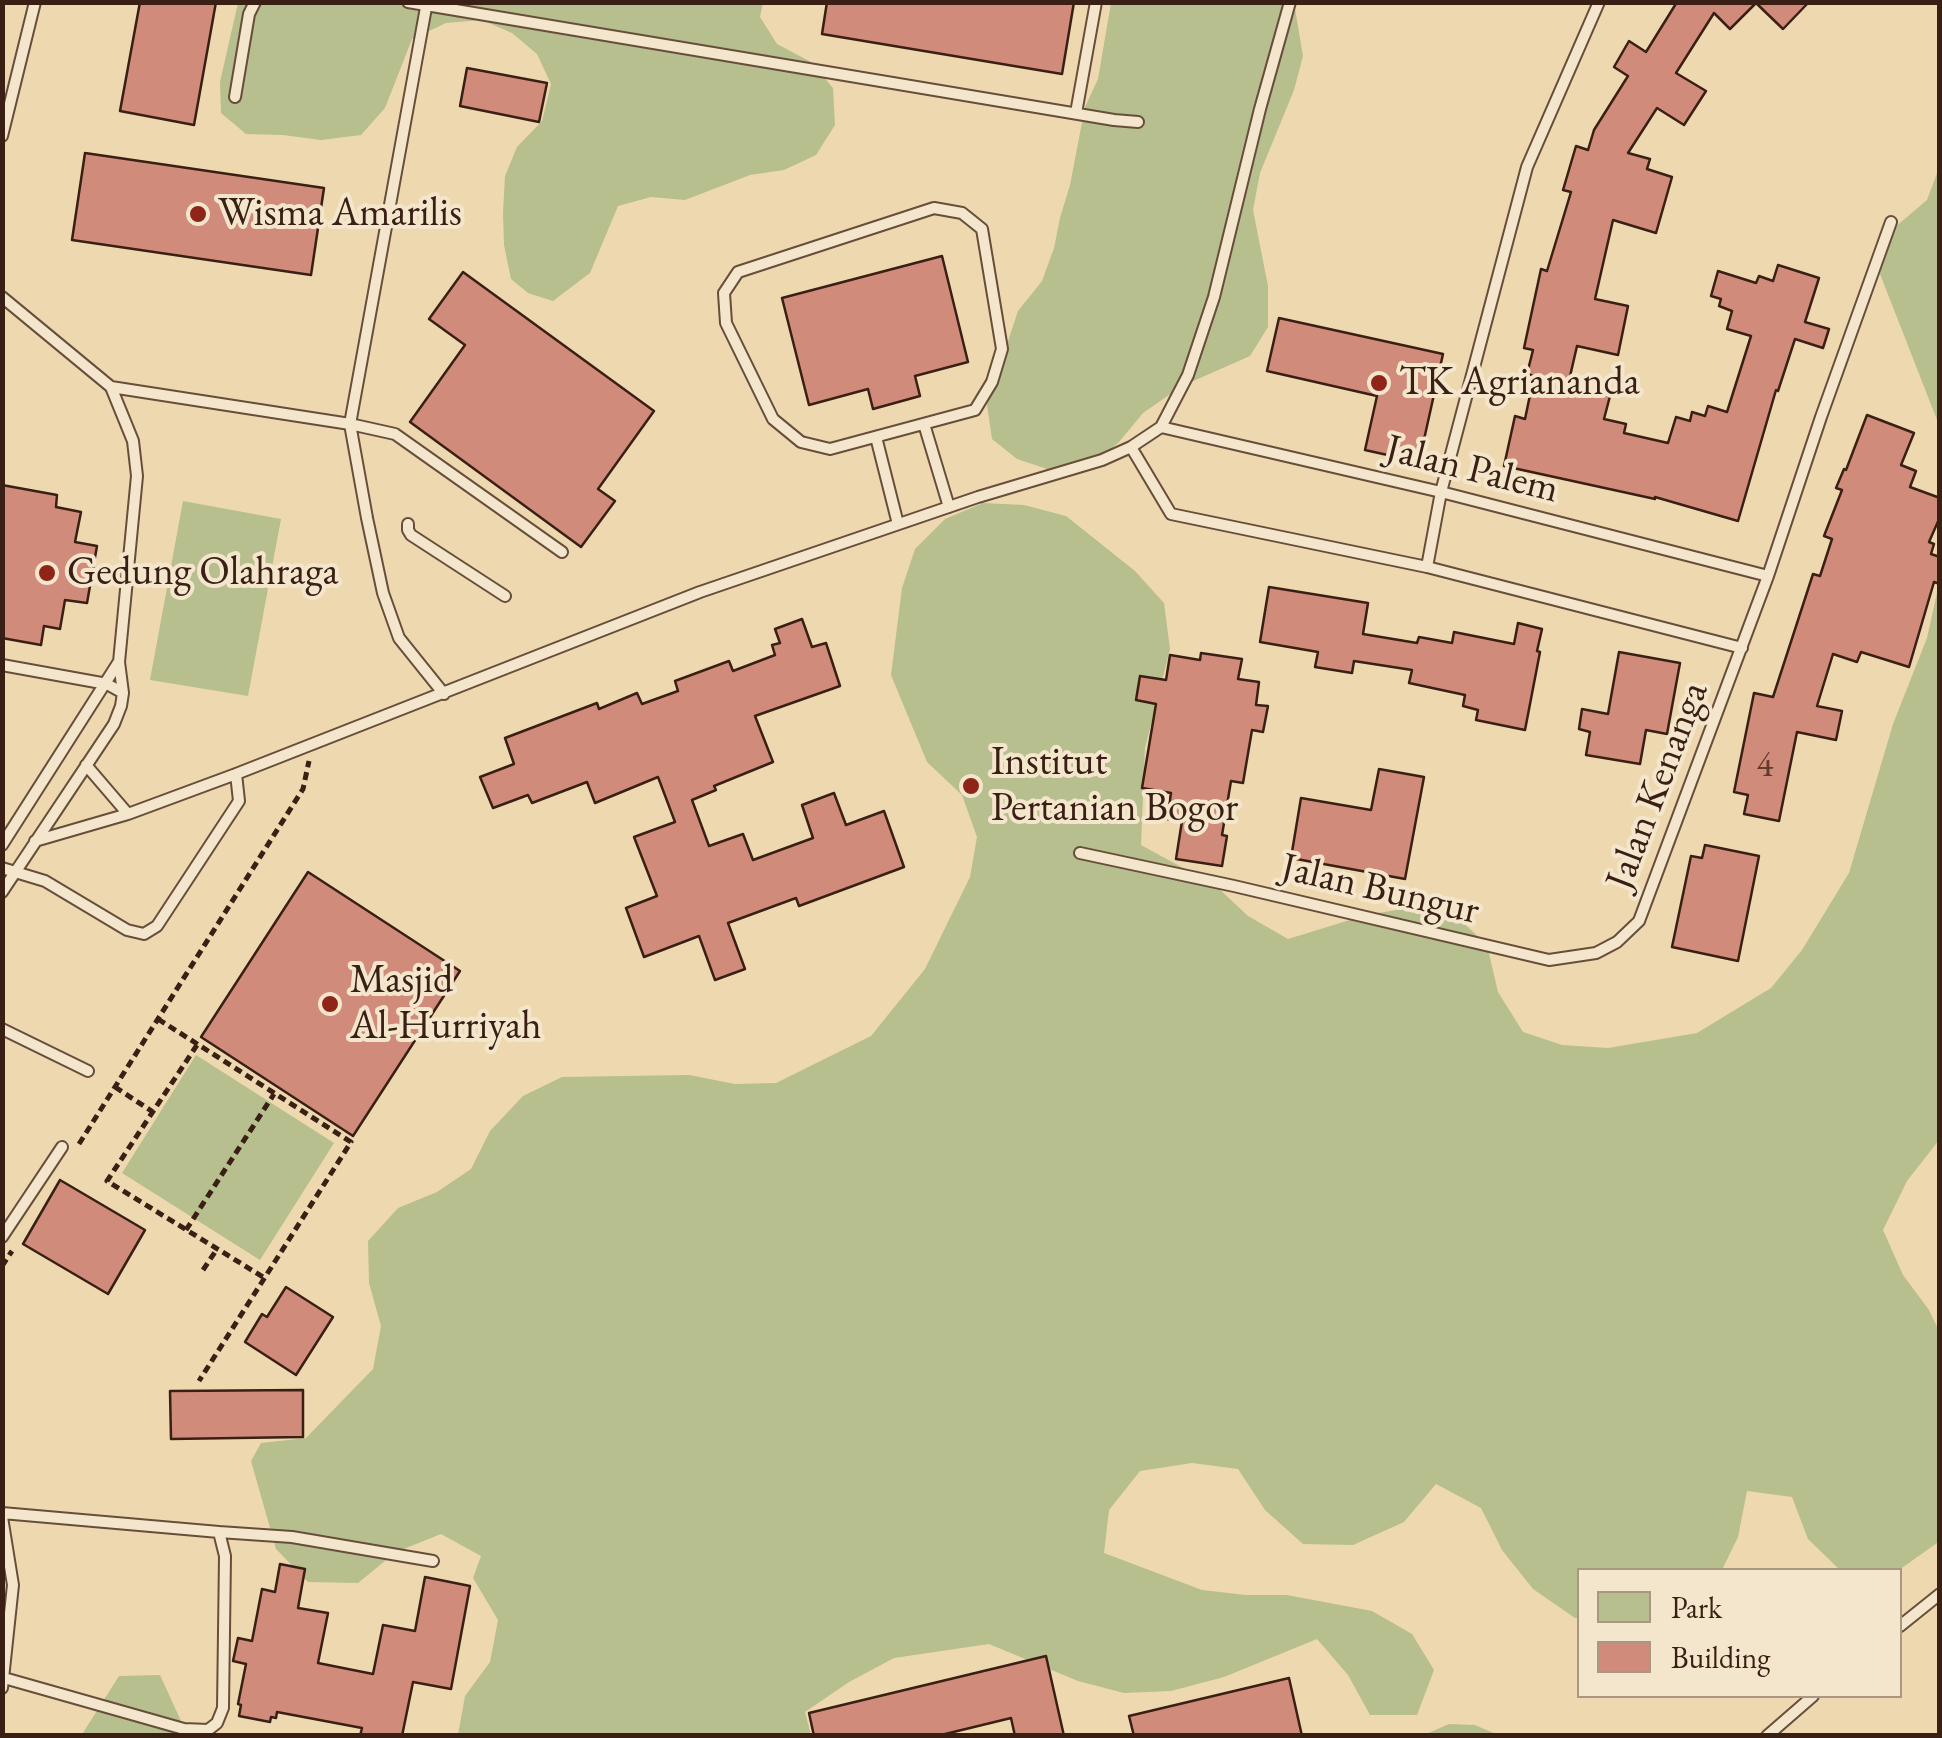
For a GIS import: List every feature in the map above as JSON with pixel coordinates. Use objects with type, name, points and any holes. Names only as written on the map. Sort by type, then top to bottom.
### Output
[{"type":"lane","points":[[2,136],[35,2]]},
{"type":"lane","points":[[236,96],[255,2]]},
{"type":"lane","points":[[408,2],[1138,122]]},
{"type":"lane","points":[[1076,113],[1096,2]]},
{"type":"lane","points":[[36,841],[128,814],[236,774],[700,592],[1055,472],[1102,460],[1161,427],[1188,376],[1214,298],[1290,2]]},
{"type":"lane","points":[[1427,567],[1441,492],[1527,167],[1600,2]]},
{"type":"lane","points":[[426,4],[350,424],[366,518],[388,608],[400,638],[444,694]]},
{"type":"lane","points":[[934,208],[962,213],[982,229],[1002,349],[992,382],[975,410],[924,424],[830,449],[801,442],[773,419],[726,323],[724,294],[738,272],[934,208]]},
{"type":"lane","name":"Jalan Kenanga","points":[[1549,960],[1596,953],[1617,942],[1639,921],[1742,648],[1892,222]]},
{"type":"lane","points":[[2,297],[111,387],[133,441],[138,476],[118,662],[121,706],[114,724],[2,892]]},
{"type":"lane","points":[[111,387],[395,434],[562,552]]},
{"type":"lane","points":[[924,424],[949,507]]},
{"type":"lane","name":"Jalan Palem","points":[[1161,427],[1441,492],[1768,576]]},
{"type":"lane","points":[[876,437],[898,524]]},
{"type":"lane","points":[[1131,447],[1171,514],[1427,567],[1742,648]]},
{"type":"lane","points":[[408,524],[412,535],[505,596]]},
{"type":"lane","points":[[2,844],[118,662]]},
{"type":"lane","points":[[2,665],[107,684],[123,693]]},
{"type":"lane","points":[[86,765],[128,814]]},
{"type":"lane","points":[[2,868],[45,881],[127,930],[144,934],[157,926],[239,802],[236,774]]},
{"type":"lane","name":"Jalan Bungur","points":[[1080,853],[1549,960]]},
{"type":"lane","points":[[2,1029],[88,1071]]},
{"type":"lane","points":[[2,1237],[62,1147]]},
{"type":"lane","points":[[2,1688],[13,1585],[2,1515],[292,1537],[433,1562]]},
{"type":"lane","points":[[4,1678],[184,1729],[208,1730],[217,1723],[223,1708],[224,1556],[219,1532]]},
{"type":"lane","points":[[1902,1624],[1940,1594]]},
{"type":"lane","points":[[1767,1736],[1811,1698]]},
{"type":"path","points":[[74,1152],[303,789],[314,744]]},
{"type":"path","points":[[158,1019],[351,1142],[199,1381]]},
{"type":"path","points":[[197,1045],[107,1180],[264,1278]]},
{"type":"path","points":[[115,1087],[153,1112]]},
{"type":"path","points":[[186,1230],[274,1094]]},
{"type":"path","points":[[2,1266],[13,1249]]},
{"type":"path","points":[[204,1270],[217,1249]]},
{"type":"green space","points":[[238,3],[763,3],[760,17],[777,44],[811,62],[833,88],[835,125],[816,155],[784,170],[750,175],[685,200],[651,197],[618,206],[590,273],[553,301],[528,293],[511,279],[504,245],[505,176],[517,147],[542,121],[551,84],[537,54],[512,33],[482,20],[446,23],[412,39],[385,108],[361,135],[321,140],[246,134],[221,113],[220,82]]},
{"type":"green space","points":[[1111,3],[1294,3],[1303,56],[1294,90],[1260,173],[1253,210],[1268,286],[1268,327],[1250,356],[1182,386],[1143,413],[1119,442],[1091,466],[1050,470],[1017,459],[992,439],[987,405],[1018,311],[1042,281],[1054,248],[1085,107],[1098,79]]},
{"type":"green space","points":[[1939,168],[1939,425],[1880,274],[1888,233],[1927,200]]},
{"type":"green space","points":[[183,501],[281,519],[248,696],[150,680]]},
{"type":"green space","points":[[983,503],[1024,505],[1066,516],[1135,571],[1164,603],[1170,649],[1145,748],[1141,845],[1216,886],[1248,916],[1288,939],[1366,915],[1415,907],[1455,915],[1487,945],[1498,992],[1523,1032],[1562,1045],[1608,1048],[1697,1033],[1771,988],[1802,950],[1849,873],[1893,724],[1927,638],[1939,584],[1939,1140],[1907,1181],[1883,1230],[1903,1275],[1939,1331],[1937,1543],[1902,1568],[1838,1568],[1808,1539],[1792,1497],[1747,1491],[1738,1537],[1723,1568],[1577,1568],[1575,1618],[1533,1589],[1502,1550],[1481,1508],[1436,1484],[1404,1522],[1353,1545],[1303,1544],[1265,1510],[1238,1469],[1192,1463],[1140,1471],[1109,1510],[1104,1553],[1202,1590],[1287,1595],[1372,1611],[1412,1634],[1434,1670],[1417,1715],[1370,1715],[1348,1675],[1317,1639],[1224,1677],[1171,1691],[1124,1693],[1078,1681],[989,1644],[894,1658],[805,1712],[811,1735],[458,1735],[465,1696],[490,1662],[498,1620],[473,1578],[481,1556],[441,1534],[396,1552],[358,1583],[308,1582],[276,1549],[251,1461],[261,1443],[306,1438],[373,1369],[381,1326],[369,1283],[368,1241],[398,1208],[437,1192],[471,1169],[490,1131],[523,1096],[562,1077],[689,1075],[735,1084],[776,1083],[871,1036],[925,969],[970,877],[977,837],[962,795],[927,762],[891,675],[902,588],[915,549],[945,519]]},
{"type":"green space","points":[[196,1055],[334,1143],[260,1260],[122,1173]]},
{"type":"green space","points":[[160,1675],[181,1721],[181,1735],[81,1736],[119,1676]]},
{"type":"green space","points":[[1449,1724],[1475,1725],[1498,1735],[1424,1735]]},
{"type":"building","points":[[140,2],[216,2],[194,125],[120,111]]},
{"type":"building","points":[[827,2],[1074,2],[1062,74],[822,34]]},
{"type":"building","points":[[1677,2],[1809,2],[1783,29],[1756,3],[1730,29],[1714,13],[1676,73],[1706,91],[1684,125],[1657,108],[1628,153],[1650,159],[1647,169],[1672,177],[1656,233],[1613,220],[1595,299],[1628,306],[1618,355],[1577,346],[1568,385],[1610,396],[1604,419],[1626,424],[1624,433],[1668,443],[1676,417],[1690,421],[1692,412],[1705,416],[1708,406],[1727,412],[1751,336],[1727,329],[1732,311],[1719,306],[1721,299],[1711,296],[1718,271],[1756,283],[1759,276],[1773,281],[1778,265],[1819,278],[1805,322],[1829,329],[1823,348],[1795,339],[1738,521],[1655,497],[1504,466],[1515,416],[1525,419],[1534,376],[1527,374],[1533,350],[1524,348],[1541,269],[1547,271],[1571,192],[1563,190],[1576,146],[1588,150],[1594,130],[1628,76],[1614,67],[1629,41],[1646,52]]},
{"type":"building","points":[[467,68],[547,83],[539,122],[460,106]]},
{"type":"building","name":"Wisma Amarilis","points":[[85,153],[324,188],[311,275],[72,240]]},
{"type":"building","points":[[942,256],[968,362],[915,376],[920,396],[873,409],[868,389],[809,405],[782,298]]},
{"type":"building","points":[[463,272],[654,411],[598,489],[615,501],[581,547],[410,422],[465,345],[429,319]]},
{"type":"building","name":"TK Agriananda","points":[[1279,318],[1443,354],[1419,462],[1365,450],[1377,396],[1267,371]]},
{"type":"building","points":[[1867,415],[1914,433],[1901,465],[1916,471],[1910,487],[1940,498],[1940,517],[1929,542],[1934,544],[1931,554],[1940,557],[1940,584],[1934,582],[1909,667],[1861,652],[1857,662],[1833,654],[1817,706],[1842,711],[1836,740],[1797,732],[1779,821],[1744,814],[1748,795],[1734,792],[1754,693],[1773,697],[1813,574],[1820,576],[1832,539],[1824,536],[1842,490],[1836,488]]},
{"type":"building","name":"Gedung Olahraga","points":[[2,485],[57,495],[56,507],[81,512],[75,542],[97,546],[87,603],[65,600],[60,629],[44,626],[41,645],[2,638]]},
{"type":"building","points":[[1269,587],[1368,603],[1363,634],[1417,643],[1419,637],[1452,643],[1454,632],[1514,644],[1518,623],[1542,629],[1525,730],[1476,720],[1478,710],[1463,706],[1465,695],[1409,683],[1412,670],[1354,661],[1352,673],[1315,667],[1318,652],[1260,642]]},
{"type":"building","points":[[802,619],[812,647],[826,643],[840,686],[755,716],[773,762],[714,786],[716,790],[692,800],[709,846],[743,834],[753,860],[813,838],[802,805],[834,793],[846,825],[884,811],[904,867],[799,906],[796,898],[728,923],[745,969],[715,980],[699,936],[644,957],[626,908],[657,896],[634,837],[675,822],[658,777],[595,803],[587,782],[532,803],[528,795],[493,808],[480,777],[514,764],[505,738],[597,703],[599,709],[637,693],[642,704],[678,691],[675,681],[729,661],[733,671],[775,655],[772,645],[780,643],[775,629]]},
{"type":"building","points":[[1619,652],[1680,663],[1667,734],[1646,730],[1640,764],[1586,755],[1590,732],[1579,729],[1582,709],[1608,714]]},
{"type":"building","points":[[1201,653],[1242,659],[1238,679],[1259,682],[1256,705],[1268,706],[1263,732],[1252,730],[1243,783],[1231,781],[1222,835],[1227,836],[1222,866],[1176,859],[1182,821],[1167,819],[1171,793],[1142,788],[1156,704],[1136,700],[1140,676],[1166,680],[1170,655],[1200,660]]},
{"type":"building","points":[[1379,769],[1424,777],[1405,879],[1291,858],[1301,798],[1371,810]]},
{"type":"building","points":[[1705,845],[1759,856],[1738,961],[1672,947],[1691,856],[1702,858]]},
{"type":"building","name":"Masjid Al-Hurriyah","points":[[308,872],[460,971],[353,1136],[201,1037]]},
{"type":"building","points":[[60,1180],[145,1230],[108,1294],[23,1244]]},
{"type":"building","points":[[286,1287],[333,1317],[296,1375],[245,1342],[262,1314],[267,1317]]},
{"type":"building","points":[[303,1390],[303,1437],[171,1439],[170,1391]]},
{"type":"building","points":[[280,1564],[305,1569],[298,1608],[328,1613],[318,1663],[373,1674],[383,1625],[415,1631],[425,1577],[470,1586],[451,1689],[413,1682],[402,1736],[360,1736],[362,1728],[277,1712],[270,1722],[239,1716],[246,1664],[233,1661],[238,1638],[252,1641],[262,1589],[275,1592]]},
{"type":"building","points":[[1046,1656],[1064,1736],[1015,1736],[1011,1718],[937,1736],[814,1736],[809,1713]]},
{"type":"building","points":[[1289,1678],[1302,1736],[1134,1736],[1129,1716]]},
{"type":"place","name":"Wisma Amarilis","points":[[198,214]]},
{"type":"place","name":"TK Agriananda","points":[[1379,383]]},
{"type":"place","name":"Gedung Olahraga","points":[[47,573]]},
{"type":"place","name":"Institut Pertanian Bogor","points":[[971,786]]},
{"type":"place","name":"Masjid Al-Hurriyah","points":[[330,1004]]}]
